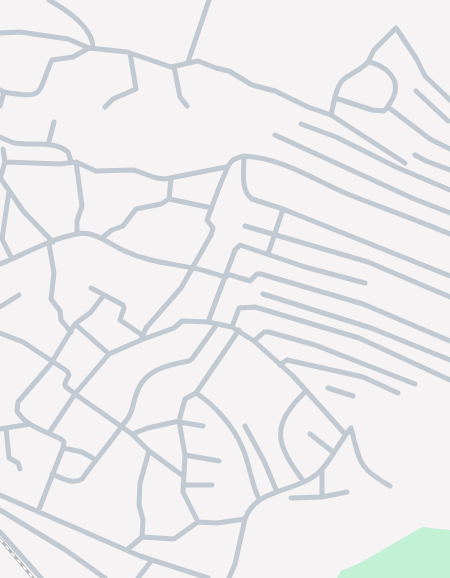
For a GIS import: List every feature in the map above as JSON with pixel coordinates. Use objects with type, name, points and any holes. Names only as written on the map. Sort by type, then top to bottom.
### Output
[{"type":"street","points":[[49,0],[68,12],[83,27],[92,40],[91,48]]},
{"type":"street","points":[[188,62],[210,0]]},
{"type":"street","points":[[331,115],[335,98],[342,82],[368,62],[374,50],[396,28],[426,76],[450,100]]},
{"type":"street","points":[[0,33],[40,34],[74,40],[91,48],[130,53],[154,62],[174,67],[188,62],[198,61],[229,71],[252,85],[276,91],[308,108],[331,115],[405,164]]},
{"type":"street","points":[[0,106],[2,91],[27,97],[33,96],[42,86],[52,60],[73,57],[91,48]]},
{"type":"street","points":[[105,107],[113,99],[136,89],[130,53]]},
{"type":"street","points":[[335,98],[372,110],[384,111],[388,107],[395,93],[396,83],[384,68],[368,62]]},
{"type":"street","points":[[174,67],[180,97],[187,106]]},
{"type":"street","points":[[416,91],[448,121]]},
{"type":"street","points":[[388,107],[430,139],[450,149]]},
{"type":"street","points":[[48,145],[54,122]]},
{"type":"street","points":[[301,124],[336,137],[396,167],[450,190]]},
{"type":"street","points":[[275,135],[412,198],[450,213]]},
{"type":"street","points":[[0,137],[13,143],[48,145],[66,150],[74,162],[82,206],[77,221],[77,234]]},
{"type":"street","points":[[3,149],[5,162],[0,179],[24,212],[51,243],[54,273],[51,299],[60,311],[61,320],[71,332]]},
{"type":"street","points":[[415,155],[426,162],[450,170]]},
{"type":"street","points":[[244,156],[244,187],[248,196],[252,199],[284,209],[450,276]]},
{"type":"street","points":[[141,337],[146,328],[181,288],[193,268],[212,230],[212,226],[207,220],[226,167],[232,160],[244,156],[260,157],[284,164],[350,195],[450,234]]},
{"type":"street","points":[[5,162],[60,164],[74,162],[96,171],[134,170],[156,178],[171,179],[226,167]]},
{"type":"street","points":[[169,199],[171,179]]},
{"type":"street","points":[[10,191],[1,239],[12,260]]},
{"type":"street","points":[[102,238],[112,230],[122,226],[136,209],[161,204],[169,199],[212,208]]},
{"type":"street","points":[[268,254],[284,209]]},
{"type":"street","points":[[245,226],[368,262],[450,297]]},
{"type":"street","points":[[0,264],[51,243],[77,234],[85,233],[102,238],[124,251],[159,263],[193,268],[250,281],[257,274],[261,274],[363,304],[450,341]]},
{"type":"street","points":[[208,322],[235,250],[240,245],[321,272],[365,283]]},
{"type":"street","points":[[91,288],[123,305],[124,308],[120,320],[141,337]]},
{"type":"street","points":[[263,294],[372,328],[450,360]]},
{"type":"street","points":[[0,307],[19,295]]},
{"type":"street","points":[[38,512],[64,442],[61,439],[30,424],[19,415],[17,406],[53,360],[76,324],[91,312],[104,295]]},
{"type":"street","points":[[232,327],[237,311],[241,307],[255,307],[281,313],[359,338],[450,380]]},
{"type":"street","points":[[49,433],[75,394],[109,354],[141,337],[174,328],[182,322],[208,322],[232,327],[239,330],[254,341],[293,376],[345,434]]},
{"type":"street","points":[[76,324],[109,354]]},
{"type":"street","points":[[52,474],[71,481],[79,481],[129,417],[138,388],[144,380],[152,372],[169,364],[189,361],[217,324]]},
{"type":"street","points":[[198,522],[184,497],[183,476],[185,455],[179,422],[185,400],[196,393],[239,330]]},
{"type":"street","points":[[254,341],[264,332],[269,332],[315,345],[415,384]]},
{"type":"street","points":[[0,333],[23,342],[53,360],[69,373],[69,377],[65,384],[75,394],[132,434],[149,451],[183,476]]},
{"type":"street","points":[[280,365],[287,360],[363,377],[398,393]]},
{"type":"street","points":[[328,388],[353,396]]},
{"type":"street","points":[[304,482],[286,455],[279,434],[290,409],[306,391]]},
{"type":"street","points":[[196,393],[214,406],[238,438],[243,449],[252,483],[260,499]]},
{"type":"street","points":[[132,434],[148,428],[179,422],[203,426]]},
{"type":"street","points":[[20,469],[18,463],[9,458],[3,428],[30,424]]},
{"type":"street","points":[[245,426],[264,461],[277,492]]},
{"type":"street","points":[[229,578],[235,564],[245,519],[249,509],[260,499],[304,482],[314,476],[322,468],[345,434],[351,428],[359,457],[366,470],[371,476],[390,486]]},
{"type":"street","points":[[310,434],[333,452]]},
{"type":"street","points":[[63,448],[82,452],[96,460]]},
{"type":"street","points":[[142,537],[143,520],[139,505],[140,483],[149,451]]},
{"type":"street","points":[[185,455],[220,461]]},
{"type":"street","points":[[322,468],[322,497]]},
{"type":"street","points":[[183,485],[212,485]]},
{"type":"street","points":[[291,498],[322,497],[347,492]]},
{"type":"street","points":[[0,495],[152,560],[208,578]]},
{"type":"street","points":[[0,510],[64,549],[105,578]]},
{"type":"street","points":[[127,550],[142,537],[174,539],[198,522],[217,524],[245,519]]},
{"type":"street","points":[[0,532],[41,578]]},
{"type":"street","points":[[138,578],[152,560]]},
{"type":"green space","points":[[422,527],[450,530],[450,578],[337,578],[341,571],[360,563]]},
{"type":"railway","points":[[0,539],[33,578]]}]
